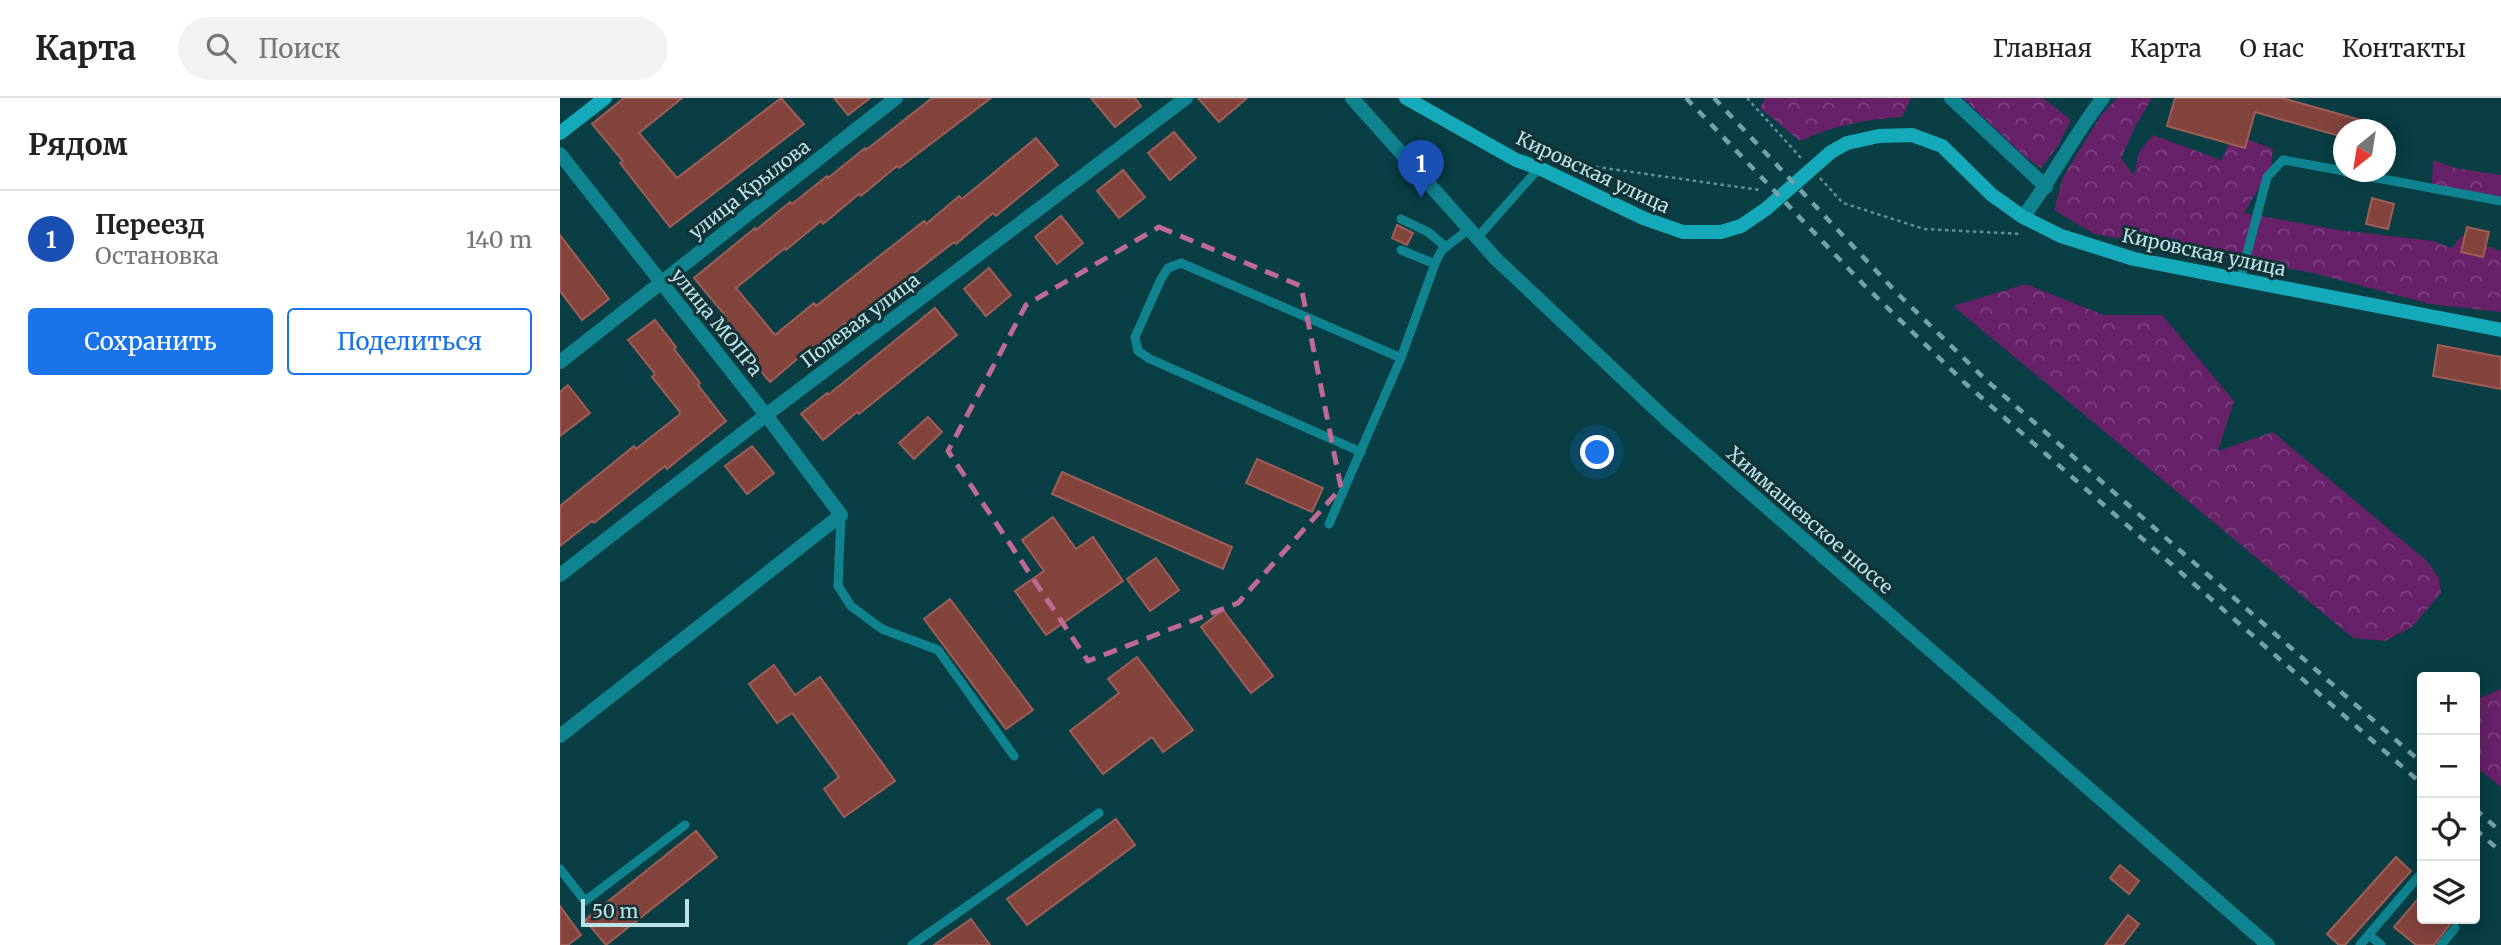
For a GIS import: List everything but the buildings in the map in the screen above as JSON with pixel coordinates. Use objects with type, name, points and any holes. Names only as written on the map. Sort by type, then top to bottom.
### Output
[{"type":"main road","points":[[560,133],[605,98]]},
{"type":"main road","name":"Кировская улица","points":[[1406,98],[1428,103],[1516,160],[1671,229],[1695,233],[1721,232],[1741,226],[1766,209],[1831,152],[1847,143],[1879,136],[1912,135],[1942,146],[1992,195],[2023,218],[2061,236],[2134,260],[2501,330]]},
{"type":"street","name":"улица Крылова","points":[[560,362],[896,98]]},
{"type":"street","name":"Полевая улица","points":[[560,575],[766,415],[1185,98]]},
{"type":"street","name":"Химмашевское шоссе","points":[[1352,98],[1473,234],[1583,343],[1668,421],[2268,945]]},
{"type":"street","points":[[1951,98],[2046,187]]},
{"type":"street","points":[[2023,218],[2046,187],[2086,118],[2102,98]]},
{"type":"street","name":"улица МОПРа","points":[[560,154],[766,415],[841,515]]},
{"type":"street","points":[[560,737],[841,515]]},
{"type":"lane","points":[[2241,280],[2267,177],[2283,160],[2333,169]]},
{"type":"lane","points":[[1329,524],[1401,358],[1435,264],[1446,247],[1473,234],[1539,168]]},
{"type":"lane","points":[[2396,181],[2501,201]]},
{"type":"lane","points":[[1401,219],[1428,232],[1446,247]]},
{"type":"lane","points":[[1401,250],[1435,264]]},
{"type":"lane","points":[[1361,452],[1150,359],[1138,351],[1135,337],[1168,268],[1181,263],[1401,358]]},
{"type":"lane","points":[[841,515],[838,586],[851,606],[882,629],[938,650],[1014,756]]},
{"type":"lane","points":[[912,945],[1099,814]]},
{"type":"lane","points":[[560,869],[585,901],[685,825]]},
{"type":"lane","points":[[2360,945],[2417,878]]},
{"type":"lane","points":[[2441,945],[2455,928]]},
{"type":"lane","points":[[2369,935],[2381,945]]},
{"type":"path","points":[[1747,98],[1843,203],[1924,229],[2034,234]]},
{"type":"path","points":[[1554,161],[1760,190]]},
{"type":"highlighted area","points":[[1159,227],[1301,286],[1341,488],[1238,603],[1088,661],[948,451],[1026,305]]},
{"type":"green space","points":[[1765,98],[1911,98],[1902,117],[1850,124],[1800,141],[1760,108]]},
{"type":"green space","points":[[1963,98],[2043,98],[2071,120],[2058,146],[2041,168],[2023,155]]},
{"type":"green space","points":[[2117,98],[2152,98],[2121,158],[2134,175],[2139,152],[2153,135],[2221,160],[2234,134],[2273,149],[2271,167],[2244,213],[2340,230],[2433,241],[2452,248],[2461,236],[2501,251],[2501,312],[2430,304],[2313,273],[2094,234],[2054,210],[2063,177],[2101,115]]},
{"type":"green space","points":[[2433,160],[2455,168],[2501,175],[2501,197],[2432,185]]},
{"type":"green space","points":[[2026,284],[2104,315],[2162,315],[2234,401],[2218,451],[2273,432],[2427,561],[2439,578],[2441,593],[2412,627],[2385,641],[2353,638],[1953,306]]},
{"type":"green space","points":[[2501,689],[2501,787],[2480,770],[2480,698]]},
{"type":"railway","points":[[1686,98],[1864,285],[1966,384],[2417,780]]},
{"type":"railway","points":[[1714,98],[1896,292],[1986,380],[2417,759]]},
{"type":"railway","points":[[2480,813],[2501,832]]},
{"type":"railway","points":[[2480,833],[2501,852]]},
{"type":"place","name":"Переезд","points":[[1421,198]]}]
